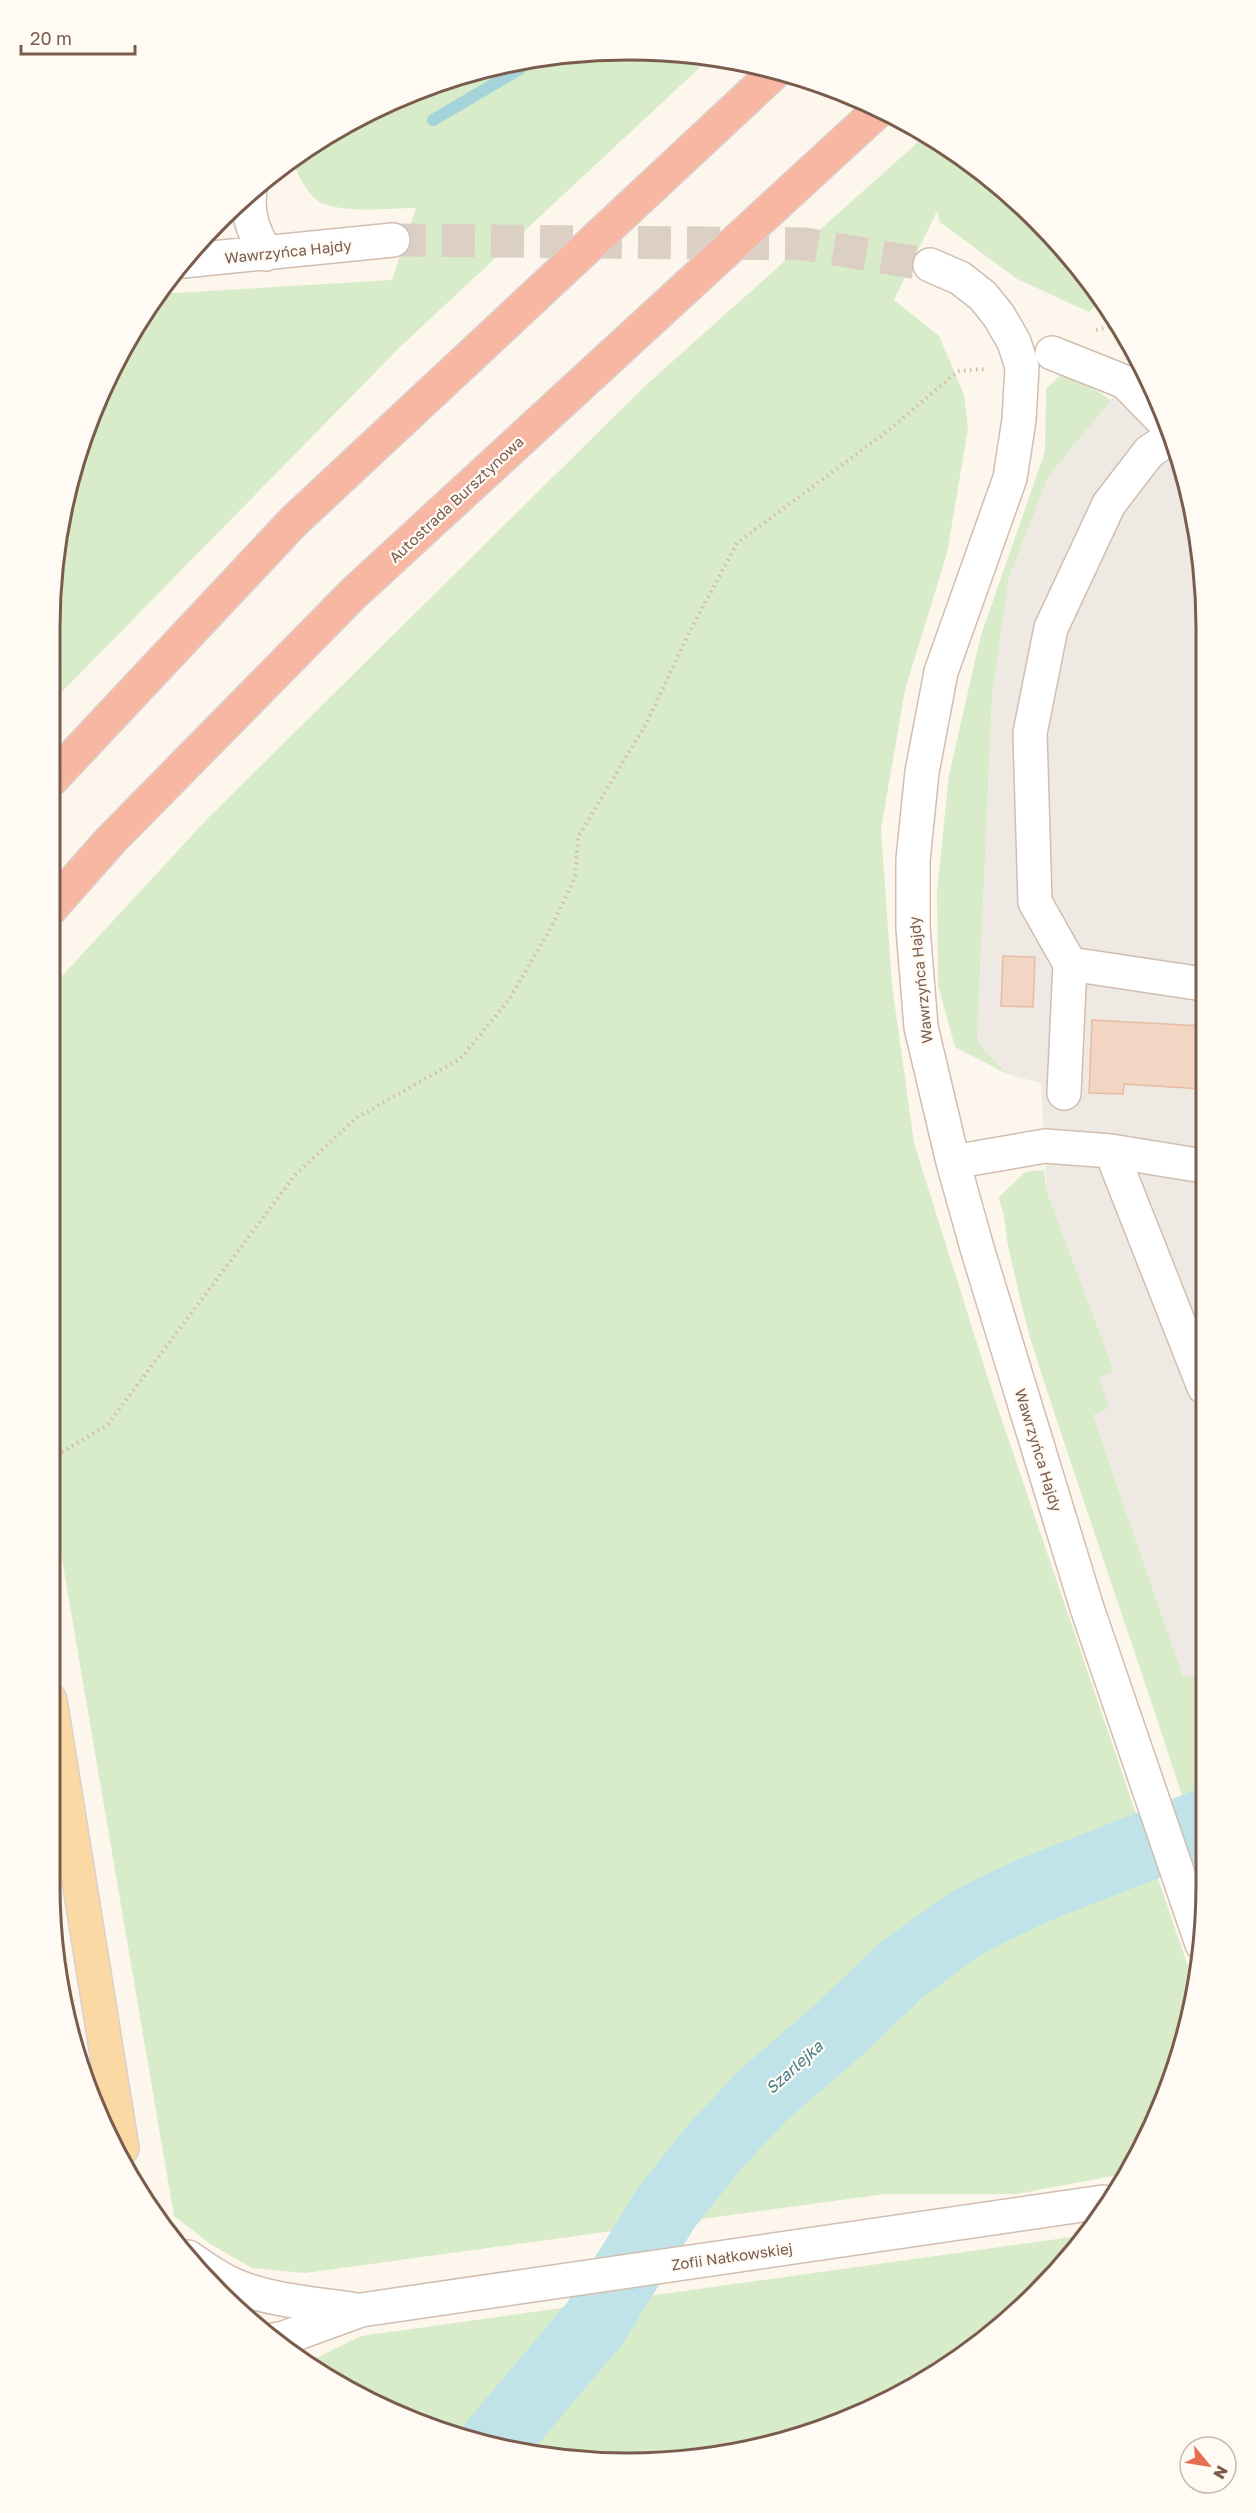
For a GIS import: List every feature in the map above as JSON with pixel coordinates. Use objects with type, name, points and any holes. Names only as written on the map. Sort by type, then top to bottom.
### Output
[{"type":"highway","points":[[61,768],[293,522],[769,78]]},
{"type":"highway","name":"Autostrada Bursztynowa","points":[[60,898],[110,841],[354,593],[872,116]]},
{"type":"main road","points":[[60,1762],[121,2139]]},
{"type":"street","points":[[249,204],[249,215],[255,234],[266,254]]},
{"type":"street","name":"Wawrzyńca Hajdy","points":[[195,260],[393,240]]},
{"type":"street","name":"Wawrzyńca Hajdy","points":[[930,265],[960,278],[983,296],[999,315],[1014,342],[1022,368],[1019,420],[1010,478],[941,672],[922,772],[913,860],[913,928],[921,1027],[952,1162],[976,1248],[1087,1608],[1195,1924]]},
{"type":"street","points":[[1052,353],[1125,382],[1153,410]]},
{"type":"street","points":[[1064,1093],[1070,964],[1035,902],[1030,733],[1050,628],[1109,504],[1149,452],[1165,441]]},
{"type":"street","points":[[1070,964],[1196,983]]},
{"type":"street","points":[[952,1162],[1045,1146],[1111,1151],[1196,1165]]},
{"type":"street","points":[[1111,1151],[1196,1367]]},
{"type":"street","name":"Zofii Nałkowskiej","points":[[285,2338],[361,2310],[1099,2203]]},
{"type":"street","name":"Zofii Nałkowskiej","points":[[215,2275],[239,2287],[282,2298],[361,2310]]},
{"type":"street","name":"Zofii Nałkowskiej","points":[[243,2303],[282,2298]]},
{"type":"path","points":[[60,1453],[108,1424],[296,1174],[356,1118],[460,1059],[508,1001],[548,933],[575,878],[578,837],[646,724],[689,633],[737,543],[889,430],[958,371],[1022,368]]},
{"type":"shaded area","points":[[1134,371],[1153,411],[1177,481],[1185,517],[1195,591],[1196,1675],[1183,1677],[1093,1414],[1099,1378],[1114,1371],[1047,1192],[1041,1083],[1007,1074],[977,1042],[992,697],[1009,576],[1048,477]]},
{"type":"green space","points":[[591,61],[665,61],[702,65],[400,347],[60,694],[61,591],[71,517],[79,481],[103,411],[119,377],[136,344],[169,293],[392,280],[416,208],[354,209],[330,206],[316,199],[300,177],[296,167],[344,136],[411,103],[481,79],[517,71]]},
{"type":"green space","points":[[920,141],[974,177],[1030,226],[1079,282],[1096,306],[1089,312],[1017,279],[940,222],[937,211],[894,300],[939,336],[964,394],[968,429],[947,553],[905,690],[881,829],[892,985],[914,1143],[991,1388],[1189,1970],[1185,1996],[1177,2032],[1153,2102],[1116,2175],[1017,2194],[885,2194],[305,2273],[252,2268],[212,2245],[174,2216],[60,1548],[60,978],[209,817],[646,385]]},
{"type":"green space","points":[[1065,371],[1111,400],[1048,477],[1009,577],[992,697],[977,1042],[1007,1074],[955,1047],[938,985],[937,892],[949,775],[981,635],[1045,452],[1046,389]]},
{"type":"green space","points":[[1044,1170],[1047,1192],[1114,1371],[1099,1378],[1109,1408],[1093,1415],[1183,1677],[1196,1675],[1196,1840],[1025,1318],[1008,1246],[1004,1216],[998,1198],[1025,1172]]},
{"type":"green space","points":[[1074,2237],[1030,2287],[1003,2312],[974,2336],[912,2377],[845,2410],[811,2423],[775,2434],[702,2448],[665,2452],[591,2452],[517,2442],[445,2423],[377,2394],[315,2359],[361,2336]]},
{"type":"building","points":[[1003,956],[1035,957],[1033,1007],[1001,1006]]},
{"type":"building","points":[[1092,1020],[1196,1026],[1196,1089],[1124,1084],[1123,1094],[1089,1093]]},
{"type":"waterway","points":[[433,120],[516,71]]},
{"type":"waterway","name":"Szarlejka","points":[[498,2438],[595,2323],[666,2208],[712,2150],[762,2096],[841,2028],[900,1971],[965,1924],[994,1909],[1034,1890],[1196,1827]]},
{"type":"tunnel","points":[[393,240],[805,244],[930,265]]}]
